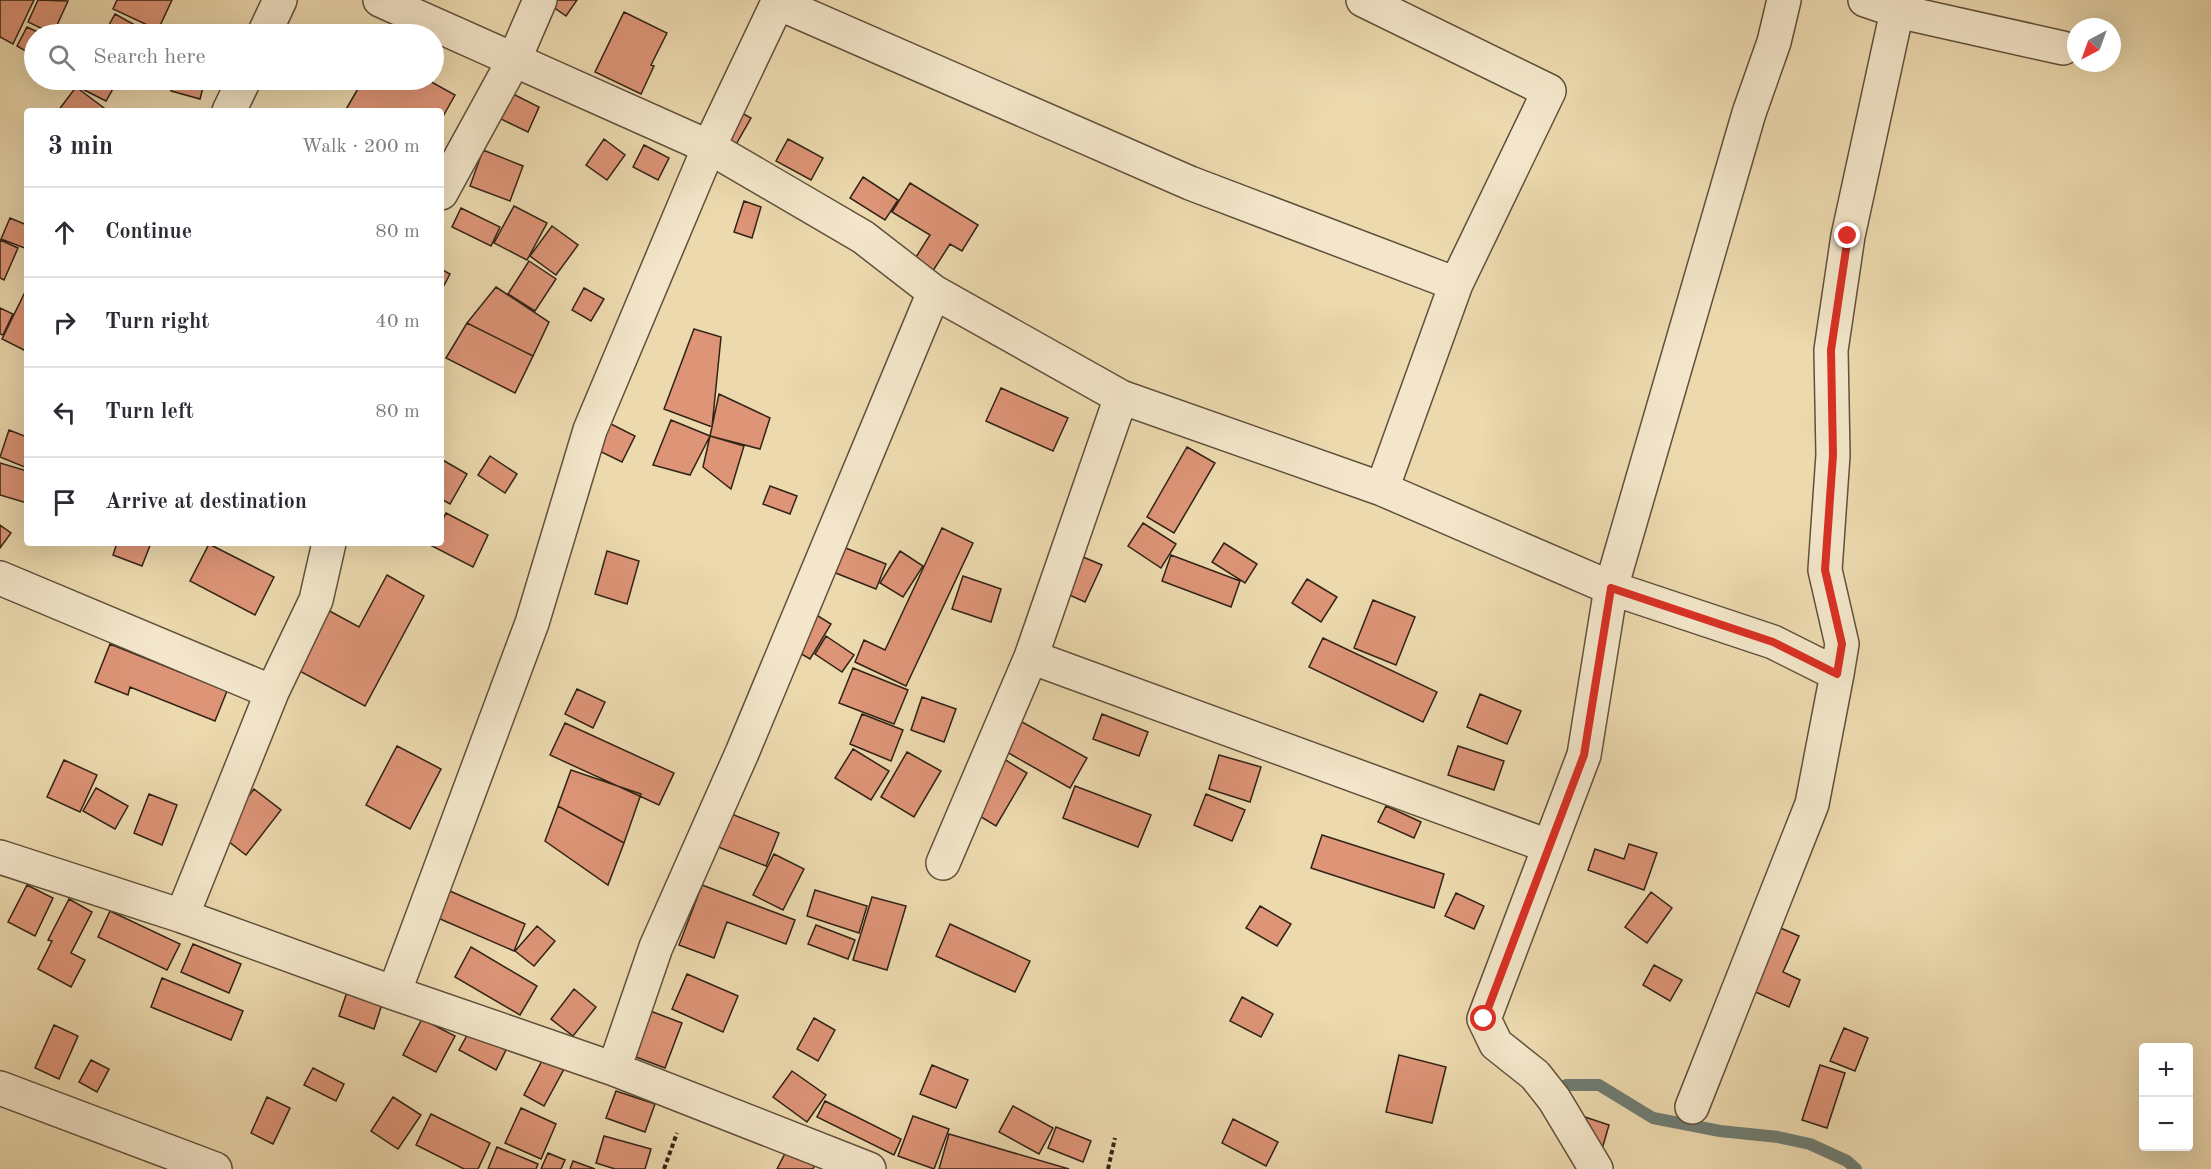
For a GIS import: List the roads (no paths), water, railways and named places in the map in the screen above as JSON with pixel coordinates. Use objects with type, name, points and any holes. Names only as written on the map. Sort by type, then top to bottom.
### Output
[{"type":"street","points":[[269,24],[280,0]]},
{"type":"street","points":[[380,0],[434,24]]},
{"type":"street","points":[[444,188],[514,60],[540,0]]},
{"type":"street","points":[[1363,0],[1549,91],[1456,284],[1383,489]]},
{"type":"street","points":[[1596,1169],[1548,1091],[1535,1075],[1496,1044],[1484,1019],[1584,755],[1611,588],[1749,113],[1774,42],[1784,0]]},
{"type":"street","points":[[394,993],[532,623],[590,430],[710,147],[779,1],[1190,183],[1456,284]]},
{"type":"street","points":[[1692,1107],[1812,804],[1842,644],[1825,570],[1833,455],[1831,350],[1848,236],[1876,3],[2063,48]]},
{"type":"street","points":[[444,29],[710,147],[863,237],[934,292],[1121,397],[1383,489],[1611,588],[1773,642],[1837,674]]},
{"type":"street","points":[[230,108],[239,90]]},
{"type":"street","points":[[614,1069],[656,947],[746,742],[934,292]]},
{"type":"street","points":[[943,863],[1031,657],[1121,397]]},
{"type":"street","points":[[182,916],[272,692],[316,600],[328,546]]},
{"type":"street","points":[[0,578],[272,692]]},
{"type":"street","points":[[1031,657],[1548,846]]},
{"type":"street","points":[[0,857],[182,916],[394,993],[614,1069],[869,1169]]},
{"type":"street","points":[[0,1088],[215,1169]]},
{"type":"waterway","points":[[1566,1085],[1599,1085],[1653,1118],[1720,1131],[1778,1137],[1810,1144],[1847,1161],[1856,1169]]}]
